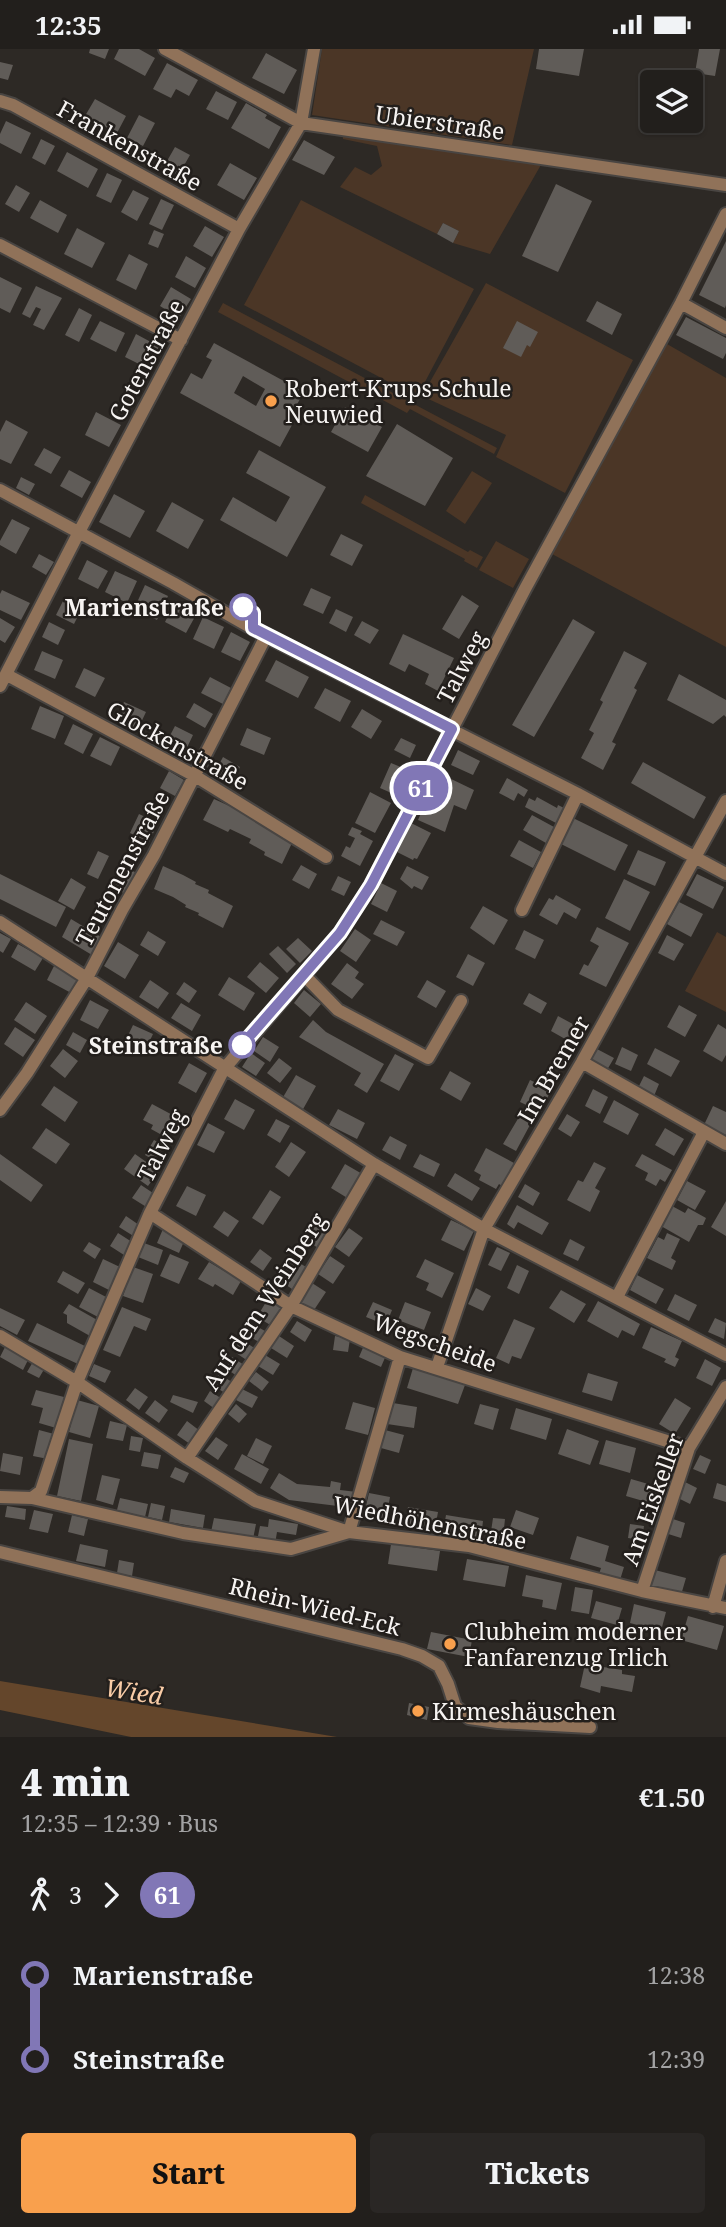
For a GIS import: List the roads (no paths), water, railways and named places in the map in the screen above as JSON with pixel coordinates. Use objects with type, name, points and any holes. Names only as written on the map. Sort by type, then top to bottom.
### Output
[{"type":"street","name":"Ubierstraße","points":[[165,49],[302,123],[726,185]]},
{"type":"street","name":"Gotenstraße","points":[[3,681],[239,229],[302,123],[314,49]]},
{"type":"street","name":"Frankenstraße","points":[[0,101],[13,105],[239,229]]},
{"type":"street","name":"Talweg","points":[[32,1498],[41,1491],[77,1382],[150,1213],[224,1069],[340,933],[371,885],[726,214]]},
{"type":"street","points":[[0,245],[181,340]]},
{"type":"street","points":[[681,303],[726,328]]},
{"type":"street","points":[[0,491],[266,636],[578,794],[726,874]]},
{"type":"street","name":"Teutonenstraße","points":[[0,1110],[27,1073],[87,978],[266,636]]},
{"type":"street","name":"Glockenstraße","points":[[3,681],[195,776],[326,857]]},
{"type":"street","points":[[522,910],[578,794]]},
{"type":"street","name":"Im Bremer","points":[[437,1367],[484,1229],[582,1062],[726,801]]},
{"type":"street","points":[[0,922],[374,1164],[484,1229],[726,1355]]},
{"type":"street","points":[[304,975],[338,1010],[428,1058],[461,1001]]},
{"type":"street","points":[[582,1062],[726,1144]]},
{"type":"street","points":[[617,1297],[704,1132]]},
{"type":"street","name":"Auf dem Weinberg","points":[[187,1458],[291,1306],[374,1164]]},
{"type":"street","name":"Wegscheide","points":[[150,1213],[291,1306],[400,1357],[689,1448]]},
{"type":"street","name":"Wiedhöhenstraße","points":[[0,1336],[77,1382],[255,1501],[349,1532],[469,1546],[642,1591],[720,1608]]},
{"type":"street","points":[[0,1497],[32,1498],[183,1533],[291,1549],[349,1532],[400,1357]]},
{"type":"street","name":"Am Eiskeller","points":[[642,1591],[689,1448],[726,1387]]},
{"type":"street","name":"Rhein-Wied-Eck","points":[[0,1552],[422,1656],[439,1666],[455,1706],[469,1718],[590,1727]]},
{"type":"street","points":[[720,1608],[726,1561]]},
{"type":"place","name":"Robert-Krups-Schule Neuwied","points":[[271,401]]},
{"type":"place","name":"Marienstraße","points":[[243,607]]},
{"type":"place","name":"Steinstraße","points":[[242,1045]]},
{"type":"place","name":"Clubheim moderner Fanfarenzug Irlich","points":[[450,1644]]},
{"type":"place","name":"Kirmeshäuschen","points":[[418,1711]]},
{"type":"water label","name":"Wied","points":[[134,1691]]}]
